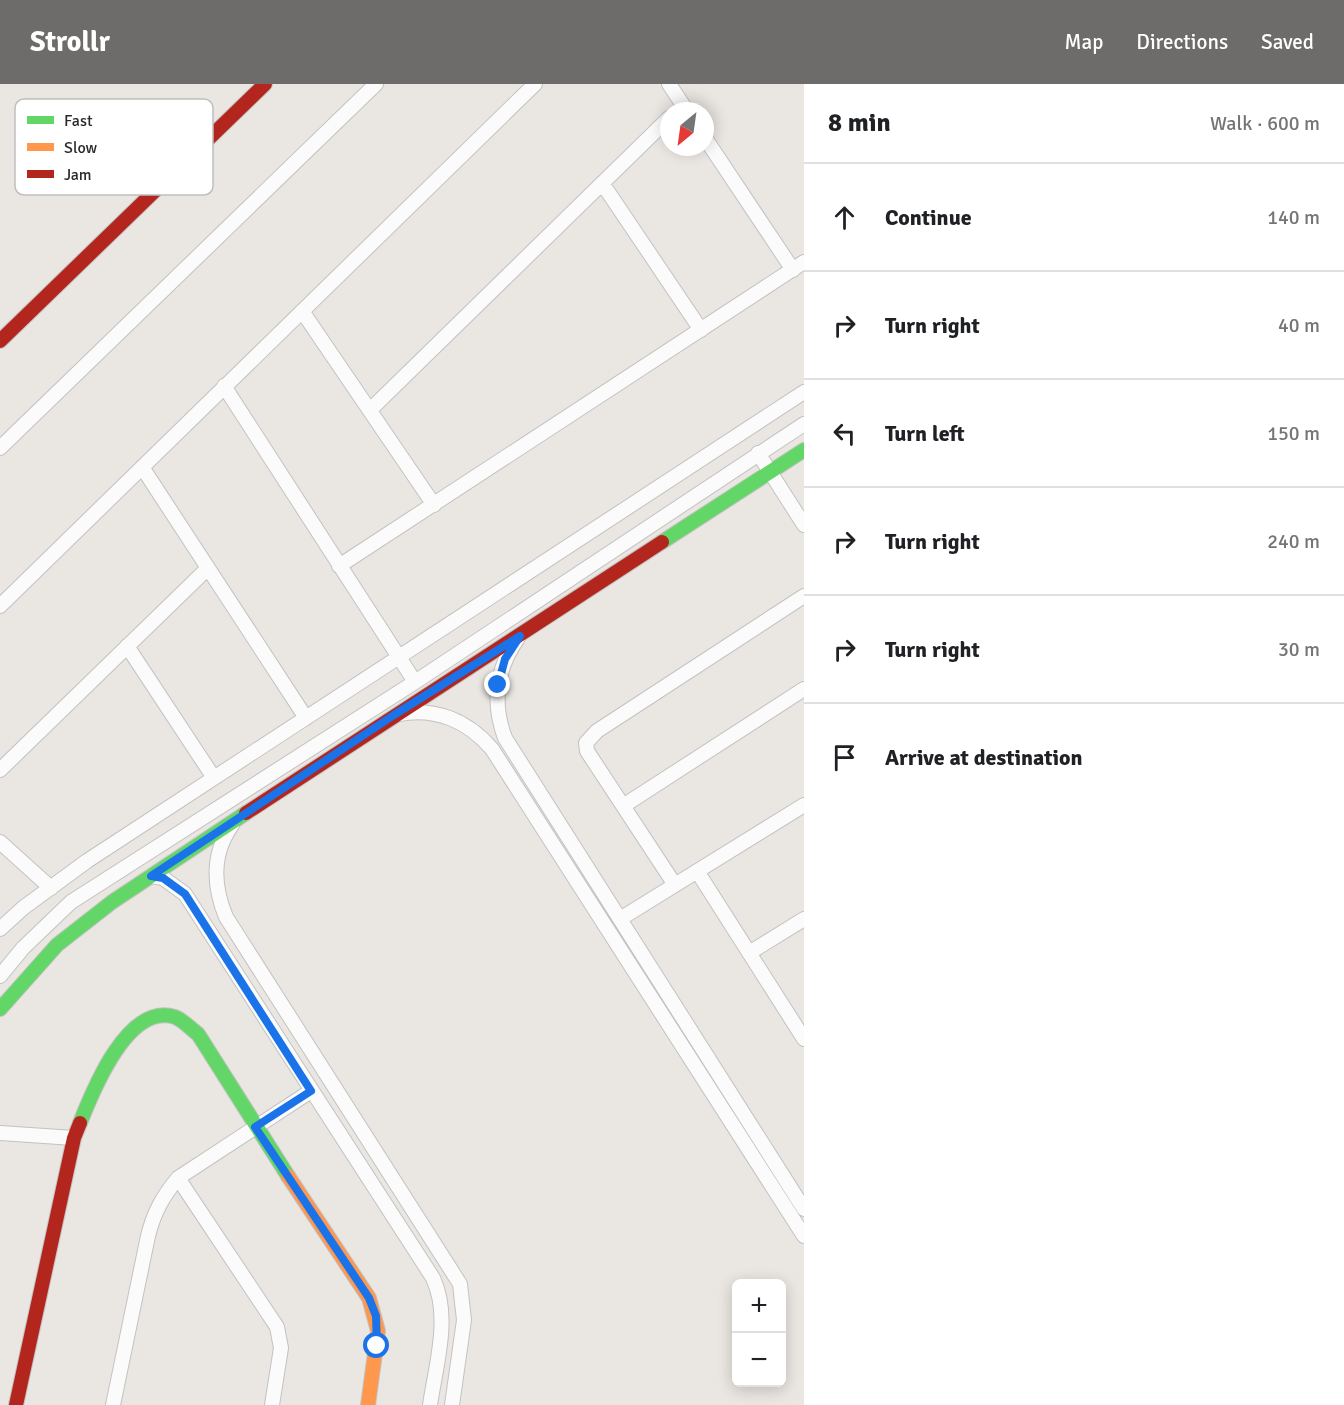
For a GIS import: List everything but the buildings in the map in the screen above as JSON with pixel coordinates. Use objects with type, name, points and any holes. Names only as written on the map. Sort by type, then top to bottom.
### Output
[{"type":"street","points":[[213,134],[265,84]]},
{"type":"street","points":[[0,448],[376,84]]},
{"type":"street","points":[[0,606],[535,84]]},
{"type":"street","points":[[669,84],[678,102]]},
{"type":"street","points":[[369,410],[660,127]]},
{"type":"street","points":[[339,567],[798,266],[714,150]]},
{"type":"street","points":[[602,183],[701,330]]},
{"type":"street","points":[[0,341],[151,195]]},
{"type":"street","points":[[302,311],[434,505]]},
{"type":"street","points":[[224,386],[415,682]]},
{"type":"street","points":[[0,929],[23,908],[51,888],[214,778],[804,392]]},
{"type":"street","points":[[0,976],[23,948],[71,902],[415,682],[804,424]]},
{"type":"street","points":[[0,1009],[57,945],[84,922],[236,818],[804,450]]},
{"type":"street","points":[[758,453],[804,525]]},
{"type":"street","points":[[142,467],[306,718]]},
{"type":"street","points":[[0,770],[208,568]]},
{"type":"street","points":[[675,885],[587,752],[586,743],[590,736],[804,596]]},
{"type":"street","points":[[520,636],[501,672],[497,698],[500,725],[505,738],[804,1209]]},
{"type":"street","points":[[128,646],[214,778]]},
{"type":"street","points":[[623,806],[804,689]]},
{"type":"street","points":[[394,715],[421,712],[448,717],[472,730],[492,749],[804,1236]]},
{"type":"street","points":[[620,919],[804,805]]},
{"type":"street","points":[[236,818],[226,832],[216,866],[216,883],[226,917],[460,1284],[464,1320],[452,1405]]},
{"type":"street","points":[[0,842],[51,888]]},
{"type":"street","points":[[697,871],[804,1039]]},
{"type":"street","points":[[151,876],[163,878],[185,894],[437,1287],[442,1318],[430,1405]]},
{"type":"street","points":[[749,953],[804,919]]},
{"type":"street","points":[[16,1405],[74,1138],[88,1101],[130,1030],[143,1020],[158,1016],[172,1016],[187,1022],[198,1034],[255,1127],[369,1298],[378,1331],[368,1405]]},
{"type":"street","points":[[113,1405],[154,1214],[164,1195],[178,1178],[311,1091]]},
{"type":"street","points":[[0,1133],[74,1138]]},
{"type":"street","points":[[178,1178],[277,1327],[281,1348],[272,1405]]},
{"type":"traffic: fast","points":[[662,542],[804,450]]},
{"type":"traffic: fast","points":[[0,1009],[57,945],[112,902],[246,813]]},
{"type":"traffic: fast","points":[[80,1123],[103,1071],[128,1035],[142,1023],[158,1016],[175,1017],[198,1034],[288,1176]]},
{"type":"traffic: slow","points":[[288,1176],[369,1298],[378,1331],[368,1405]]},
{"type":"traffic: jam","points":[[213,134],[265,84]]},
{"type":"traffic: jam","points":[[0,341],[151,195]]},
{"type":"traffic: jam","points":[[246,813],[662,542]]},
{"type":"traffic: jam","points":[[16,1405],[74,1138],[80,1123]]},
{"type":"route","points":[[377,1346],[376,1316],[364,1289],[255,1127],[311,1091],[185,894],[163,878],[151,876],[394,715],[520,636],[505,659],[498,685]]}]
